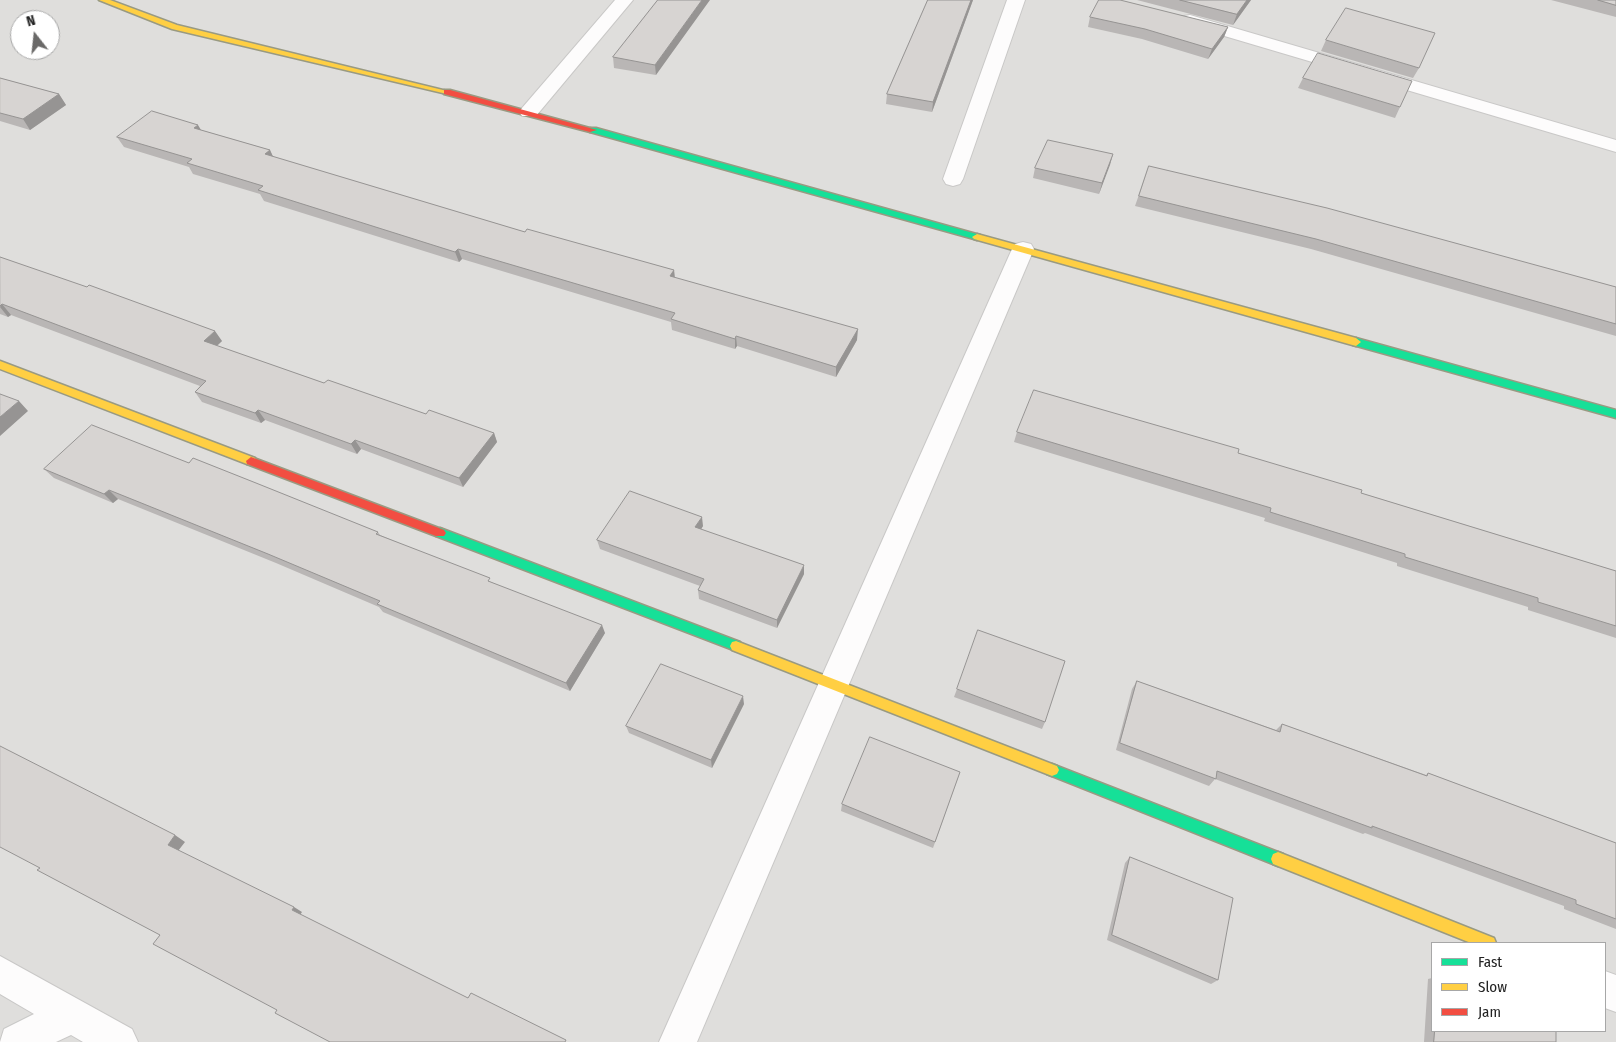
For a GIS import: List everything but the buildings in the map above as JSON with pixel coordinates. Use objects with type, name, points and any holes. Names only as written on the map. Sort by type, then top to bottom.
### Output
[{"type":"street","points":[[104,0],[175,27],[529,112],[1616,414]]},
{"type":"street","points":[[529,112],[624,0]]},
{"type":"street","points":[[953,179],[1016,0]]},
{"type":"street","points":[[1172,16],[1616,146]]},
{"type":"street","points":[[678,1042],[1023,249]]},
{"type":"street","points":[[0,365],[834,683],[1486,942]]},
{"type":"street","points":[[0,974],[120,1042]]},
{"type":"street","points":[[17,1042],[71,1015]]},
{"type":"shaded area","points":[[0,0],[1616,0],[1616,1042],[0,1042]]},
{"type":"traffic: fast","points":[[593,130],[977,237]]},
{"type":"traffic: fast","points":[[1356,342],[1616,414]]},
{"type":"traffic: fast","points":[[440,533],[736,646]]},
{"type":"traffic: fast","points":[[1052,770],[1278,859]]},
{"type":"traffic: slow","points":[[103,0],[175,27],[447,92]]},
{"type":"traffic: slow","points":[[977,237],[1356,342]]},
{"type":"traffic: slow","points":[[0,365],[251,461]]},
{"type":"traffic: slow","points":[[736,646],[1052,770]]},
{"type":"traffic: slow","points":[[1278,859],[1486,942]]},
{"type":"traffic: jam","points":[[447,92],[593,130]]},
{"type":"traffic: jam","points":[[251,461],[440,533]]}]
